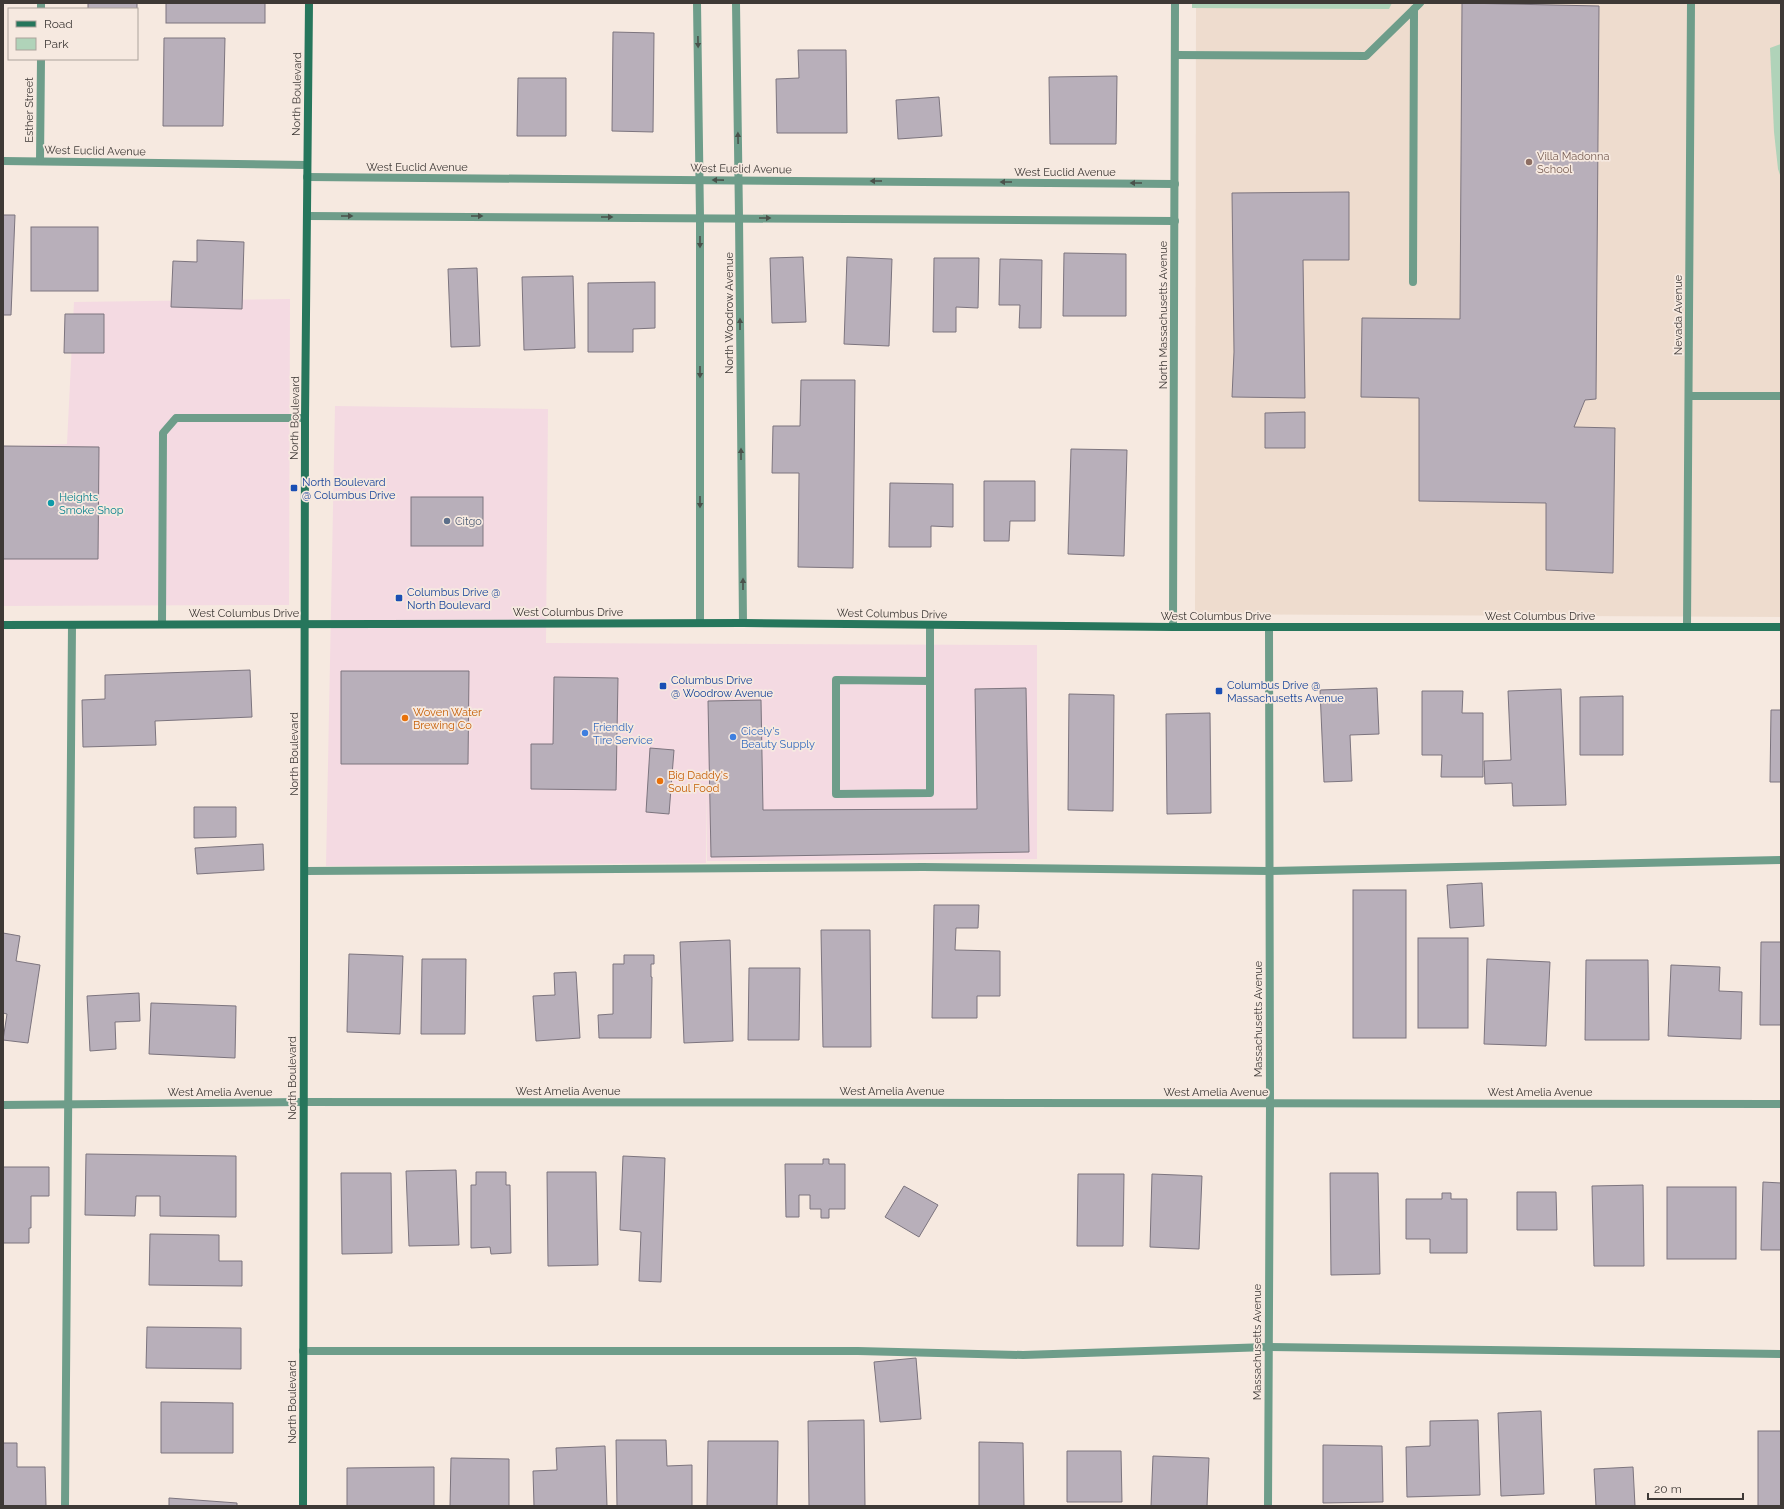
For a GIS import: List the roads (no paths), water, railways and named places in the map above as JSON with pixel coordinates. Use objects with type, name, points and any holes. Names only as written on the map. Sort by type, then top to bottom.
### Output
[{"type":"main road","name":"North Boulevard","points":[[303,1506],[306,623],[305,418],[309,3]]},
{"type":"main road","name":"West Columbus Drive","points":[[3,625],[743,623],[1173,627],[1781,627]]},
{"type":"street","points":[[697,3],[700,179],[700,623]]},
{"type":"street","name":"North Woodrow Avenue","points":[[736,3],[743,623]]},
{"type":"street","name":"North Massachusetts Avenue","points":[[1173,627],[1175,3]]},
{"type":"street","name":"Nevada Avenue","points":[[1687,628],[1691,3]]},
{"type":"street","points":[[1175,55],[1366,56],[1417,6]]},
{"type":"street","points":[[1413,282],[1417,6]]},
{"type":"street","name":"Esther Street","points":[[40,161],[41,60]]},
{"type":"street","name":"West Euclid Avenue","points":[[3,161],[307,165]]},
{"type":"street","name":"West Euclid Avenue","points":[[307,177],[1175,184]]},
{"type":"street","points":[[308,216],[739,217],[1175,221]]},
{"type":"street","points":[[1688,396],[1781,396]]},
{"type":"street","points":[[162,624],[163,433],[176,418],[305,418]]},
{"type":"street","points":[[65,1506],[72,625]]},
{"type":"street","points":[[930,625],[930,681],[930,793],[836,794],[836,680],[930,681]]},
{"type":"street","name":"Massachusetts Avenue","points":[[1268,1506],[1270,1103],[1269,627]]},
{"type":"street","points":[[305,871],[923,867],[1269,871],[1781,860]]},
{"type":"street","name":"West Amelia Avenue","points":[[3,1105],[304,1102],[1781,1104]]},
{"type":"street","points":[[304,1351],[858,1351],[1023,1355],[1268,1347],[1781,1354]]},
{"type":"place","name":"Villa Madonna School","points":[[1529,162]]},
{"type":"place","name":"North Boulevard @ Columbus Drive","points":[[294,488]]},
{"type":"place","name":"Heights Smoke Shop","points":[[51,503]]},
{"type":"place","name":"Citgo","points":[[447,521]]},
{"type":"place","name":"Columbus Drive @ North Boulevard","points":[[399,598]]},
{"type":"place","name":"Columbus Drive @ Woodrow Avenue","points":[[663,686]]},
{"type":"place","name":"Columbus Drive @ Massachusetts Avenue","points":[[1219,691]]},
{"type":"place","name":"Woven Water Brewing Co","points":[[405,718]]},
{"type":"place","name":"Friendly Tire Service","points":[[585,733]]},
{"type":"place","name":"Cicely's Beauty Supply","points":[[733,737]]},
{"type":"place","name":"Big Daddy's Soul Food","points":[[660,781]]}]
